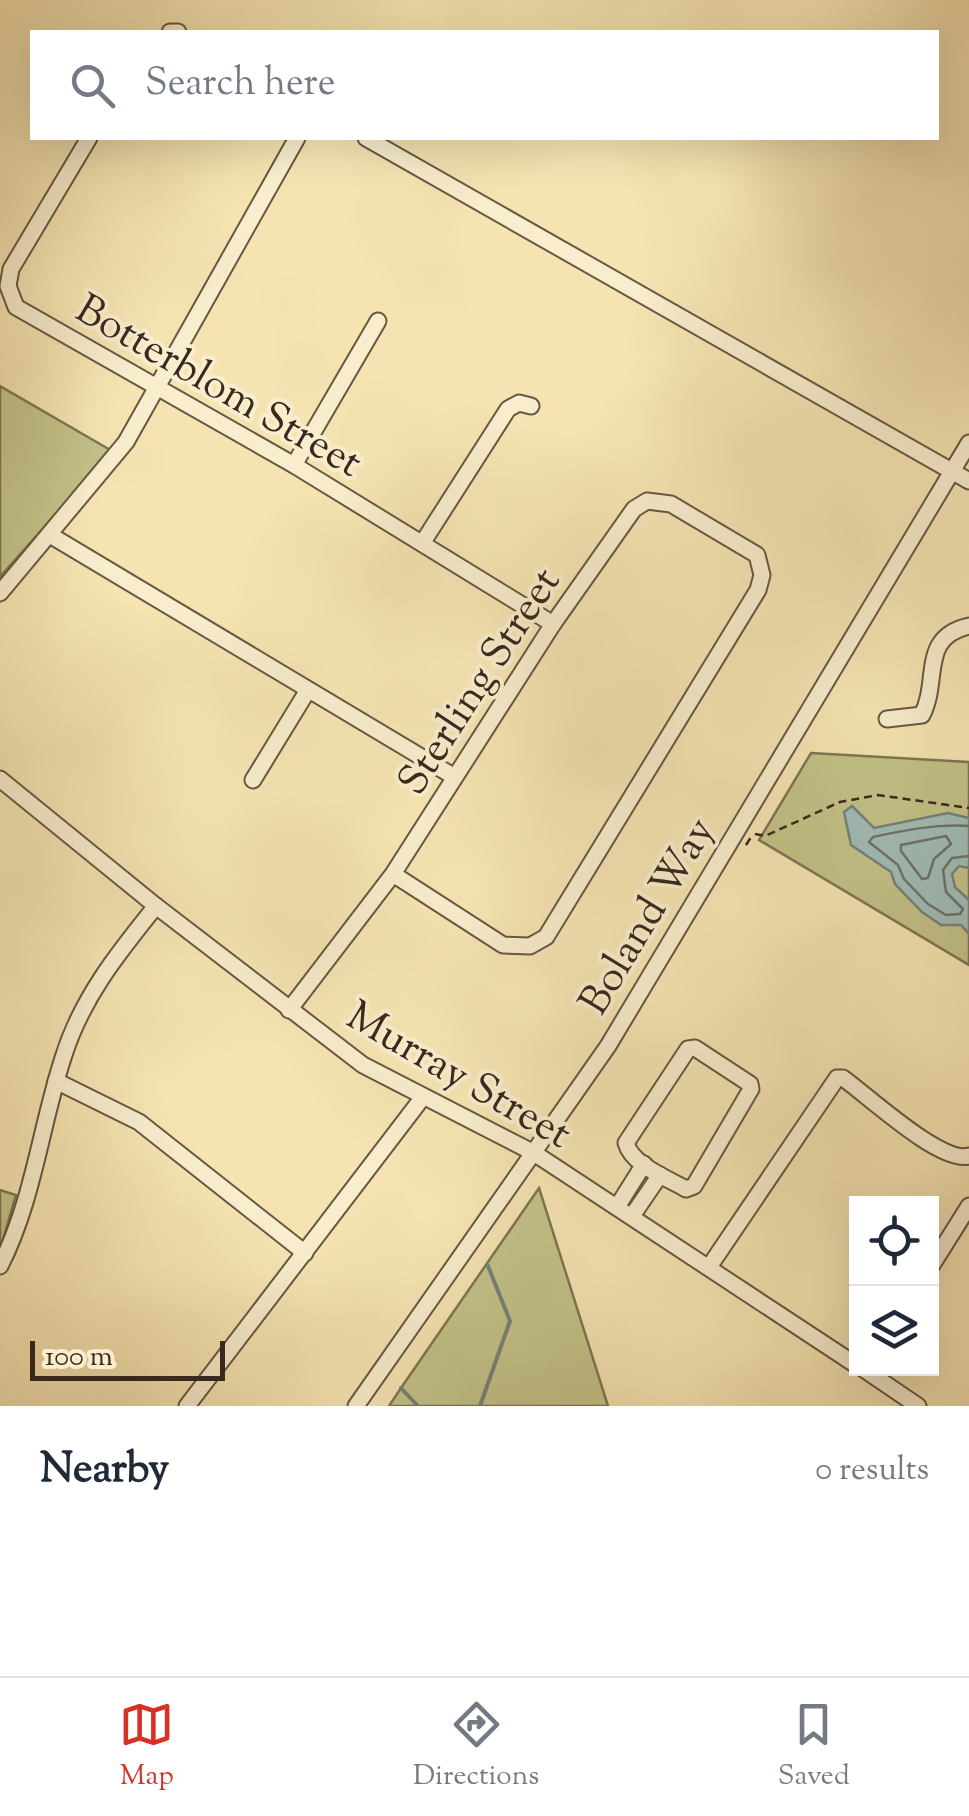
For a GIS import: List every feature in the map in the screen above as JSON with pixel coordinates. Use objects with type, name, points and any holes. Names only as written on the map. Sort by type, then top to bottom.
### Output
[{"type":"street","name":"Botterblom Street","points":[[88,140],[11,269],[10,296],[27,314],[294,465],[553,624]]},
{"type":"street","points":[[0,593],[126,442],[296,140]]},
{"type":"street","points":[[370,140],[969,481]]},
{"type":"street","points":[[294,465],[378,321]]},
{"type":"street","points":[[423,542],[508,409],[520,404],[531,406]]},
{"type":"street","name":"Boland Way","points":[[356,1406],[608,1046],[969,443]]},
{"type":"street","name":"Sterling Street","points":[[289,1010],[393,874],[553,624],[626,520],[646,501],[671,504],[749,549],[761,564],[758,590],[546,937],[530,946],[504,945],[393,874]]},
{"type":"street","points":[[50,534],[453,776]]},
{"type":"street","points":[[888,719],[922,715],[934,656],[943,638],[950,631],[969,626]]},
{"type":"street","points":[[254,780],[308,690]]},
{"type":"street","name":"Murray Street","points":[[3,787],[363,1065],[534,1153],[849,1359]]},
{"type":"street","points":[[0,1266],[15,1230],[72,1032],[96,984],[156,906]]},
{"type":"street","points":[[695,1048],[750,1084],[750,1095],[694,1186],[686,1189],[644,1164],[629,1152],[626,1143],[688,1049],[695,1048]]},
{"type":"street","points":[[709,1267],[837,1078],[843,1078],[936,1148],[956,1158],[969,1156]]},
{"type":"street","points":[[56,1081],[140,1122],[305,1254]]},
{"type":"street","points":[[187,1406],[423,1097]]},
{"type":"street","points":[[617,1206],[644,1164]]},
{"type":"street","points":[[632,1216],[660,1174]]},
{"type":"street","points":[[939,1254],[969,1206]]},
{"type":"street","name":"Murray Street","points":[[874,1376],[918,1406]]},
{"type":"path","points":[[743,850],[753,834],[765,836],[840,802],[878,795],[969,808]]},
{"type":"green space","points":[[0,386],[112,451],[0,577]]},
{"type":"green space","points":[[811,753],[969,762],[969,965],[759,840]]},
{"type":"green space","points":[[539,1188],[608,1406],[389,1406],[401,1388]]},
{"type":"green space","points":[[0,1190],[16,1195],[0,1250]]},
{"type":"water","points":[[852,806],[874,828],[948,813],[969,818],[969,868],[959,866],[952,874],[955,887],[969,900],[969,934],[961,925],[941,925],[922,912],[895,884],[891,872],[851,845],[844,812]]},
{"type":"waterway","points":[[480,1406],[510,1321],[488,1266]]},
{"type":"waterway","points":[[401,1388],[418,1406]]}]
